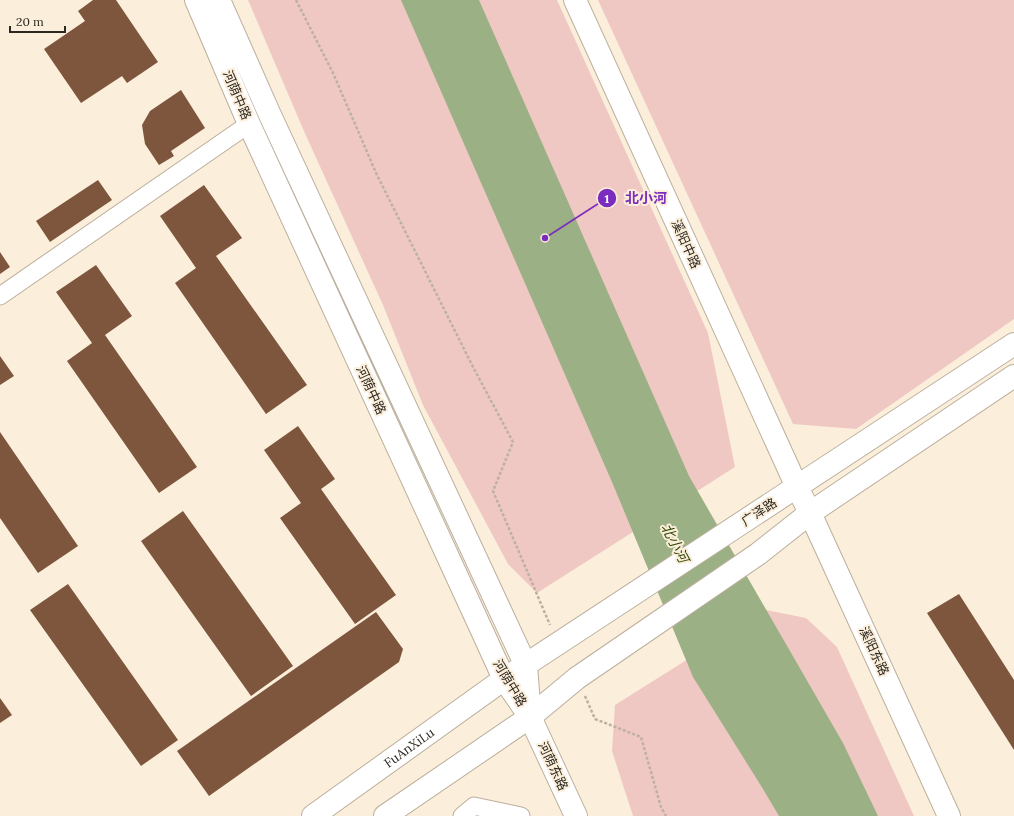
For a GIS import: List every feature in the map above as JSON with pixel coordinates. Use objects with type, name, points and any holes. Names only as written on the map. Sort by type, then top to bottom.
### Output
[{"type":"street","name":"河荫中路","points":[[196,0],[249,124],[504,680],[530,717]]},
{"type":"street","name":"河荫中路","points":[[219,0],[273,123],[526,666],[530,717]]},
{"type":"street","name":"溪阳中路","points":[[575,0],[797,487]]},
{"type":"street","points":[[0,296],[249,124]]},
{"type":"street","name":"广泽路","points":[[504,680],[1014,344]]},
{"type":"street","points":[[385,816],[530,717],[577,678],[758,554],[810,513],[1014,376]]},
{"type":"street","name":"溪阳东路","points":[[797,487],[949,816]]},
{"type":"street","name":"FuAnXiLu","points":[[313,816],[504,680]]},
{"type":"street","name":"河荫东路","points":[[530,717],[576,816]]},
{"type":"street","points":[[462,816],[474,806],[521,816]]},
{"type":"path","points":[[296,0],[333,72],[377,175],[472,365],[513,442],[493,491],[542,610],[559,644]]},
{"type":"path","points":[[577,678],[595,719],[641,737],[661,807],[666,816]]},
{"type":"shaded area","points":[[248,0],[557,0],[708,333],[735,467],[537,593],[508,564],[423,405],[383,305],[303,129]]},
{"type":"shaded area","points":[[598,0],[1014,0],[1014,319],[856,429],[793,424]]},
{"type":"shaded area","points":[[766,610],[806,618],[837,647],[914,816],[633,816],[612,751],[615,705]]},
{"type":"water","name":"北小河","points":[[401,0],[479,0],[689,476],[843,743],[878,816],[779,816],[693,677],[612,482]]},
{"type":"building","points":[[93,0],[116,0],[158,62],[127,83],[122,76],[81,103],[44,49],[85,21],[78,11]]},
{"type":"building","points":[[181,90],[205,128],[171,151],[174,156],[159,165],[145,144],[142,125],[150,111]]},
{"type":"building","points":[[98,180],[112,200],[50,242],[36,221]]},
{"type":"building","points":[[204,185],[242,238],[216,256],[307,385],[266,414],[175,283],[196,268],[160,216]]},
{"type":"building","points":[[0,252],[10,267],[0,274]]},
{"type":"building","points":[[96,265],[132,316],[105,335],[197,467],[159,493],[67,361],[92,343],[56,292]]},
{"type":"building","points":[[0,356],[14,376],[0,385]]},
{"type":"building","points":[[298,426],[335,479],[321,489],[396,595],[355,624],[280,518],[301,503],[264,450]]},
{"type":"building","points":[[0,432],[78,546],[38,573],[0,518]]},
{"type":"building","points":[[183,511],[293,666],[251,696],[141,541]]},
{"type":"building","points":[[68,584],[178,740],[141,766],[30,610]]},
{"type":"building","points":[[959,594],[1014,680],[1014,750],[927,613]]},
{"type":"building","points":[[376,612],[403,649],[399,662],[209,796],[177,751]]},
{"type":"building","points":[[0,698],[12,715],[0,723]]},
{"type":"place","name":"北小河","points":[[545,238]]}]
